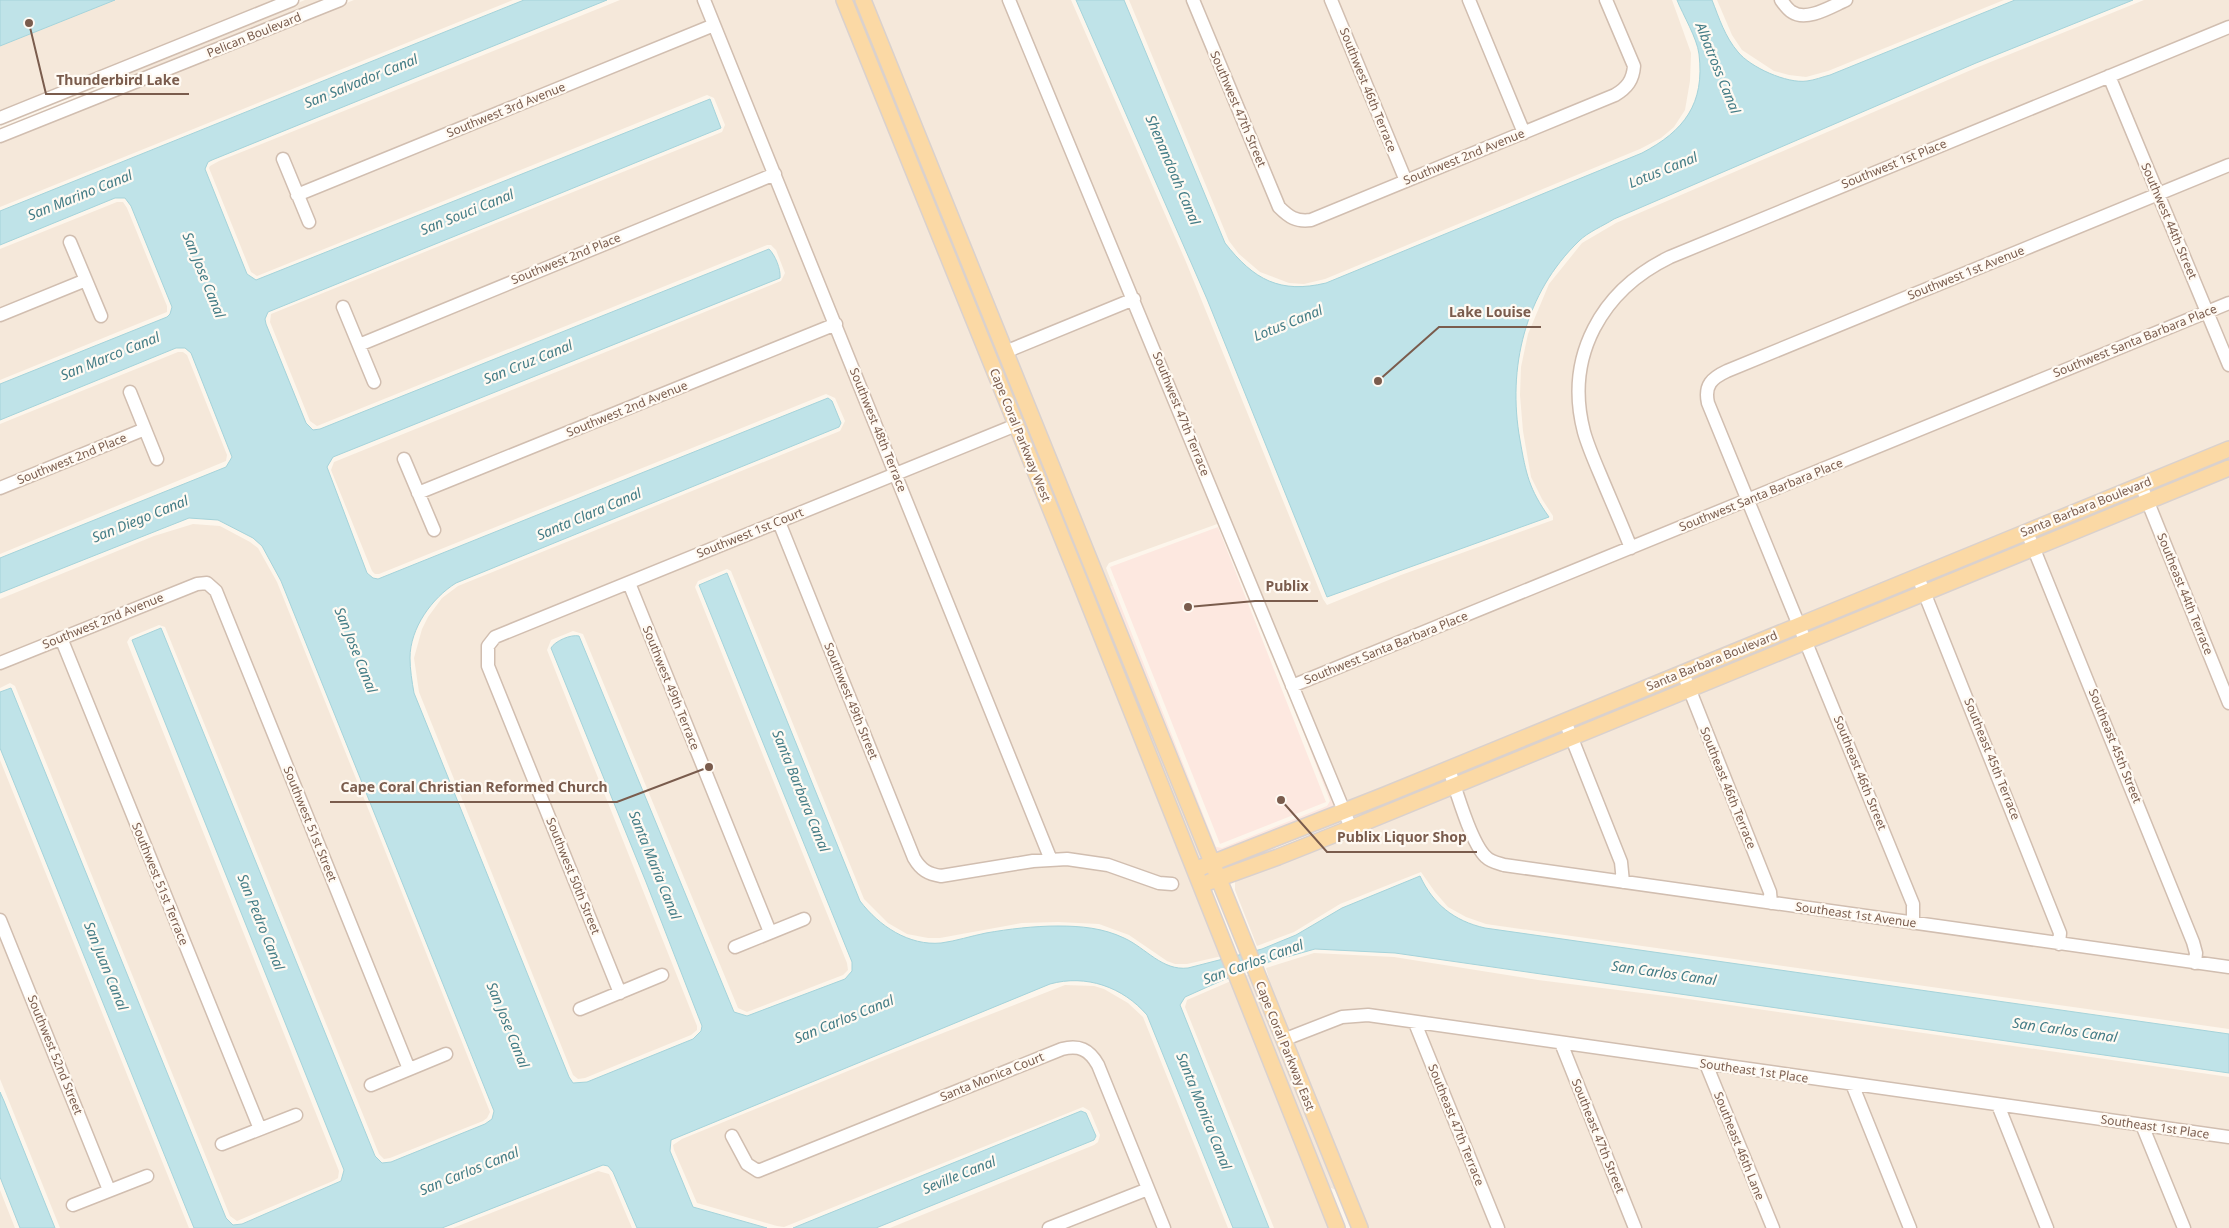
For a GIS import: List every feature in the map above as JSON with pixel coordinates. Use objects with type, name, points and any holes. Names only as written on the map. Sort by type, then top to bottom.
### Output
[{"type":"main road","name":"Cape Coral Parkway West","points":[[844,0],[1080,582],[1194,870]]},
{"type":"main road","name":"Cape Coral Parkway West","points":[[863,0],[1211,863]]},
{"type":"main road","points":[[946,254],[960,268],[993,346],[1005,352]]},
{"type":"main road","points":[[1016,425],[1023,428],[1029,435],[1062,514],[1074,523]]},
{"type":"main road","name":"Santa Barbara Boulevard","points":[[1194,870],[1448,769],[2229,449]]},
{"type":"main road","name":"Santa Barbara Boulevard","points":[[1200,886],[1352,828],[2229,468]]},
{"type":"main road","points":[[1080,582],[1094,599],[1123,671],[1131,680],[1138,682]]},
{"type":"main road","points":[[1211,863],[1248,947]]},
{"type":"main road","name":"Cape Coral Parkway East","points":[[1194,870],[1337,1228]]},
{"type":"main road","points":[[1239,870],[1230,880],[1229,888],[1248,947]]},
{"type":"main road","name":"Cape Coral Parkway East","points":[[1248,947],[1275,1021],[1360,1228]]},
{"type":"main road","points":[[1323,1192],[1327,1190],[1333,1192],[1350,1228]]},
{"type":"street","name":"Pelican Boulevard","points":[[0,118],[292,0]]},
{"type":"street","name":"Pelican Boulevard","points":[[0,136],[340,0]]},
{"type":"street","name":"Southwest 48th Terrace","points":[[704,0],[1051,860]]},
{"type":"street","name":"Southwest 47th Terrace","points":[[1010,0],[1352,828]]},
{"type":"street","name":"Southwest 47th Street","points":[[1193,0],[1279,207],[1287,216]]},
{"type":"street","name":"Southwest 46th Terrace","points":[[1331,0],[1406,181]]},
{"type":"street","points":[[1469,0],[1524,133]]},
{"type":"street","name":"Southwest 2nd Avenue","points":[[1287,216],[1300,221],[1310,220],[1524,133],[1615,95],[1625,89],[1633,77],[1634,66],[1606,0]]},
{"type":"street","points":[[1781,0],[1791,12],[1800,16],[1846,0]]},
{"type":"street","name":"Southwest 3rd Avenue","points":[[298,195],[714,25]]},
{"type":"street","name":"Southwest 1st Place","points":[[1631,548],[1583,430],[1579,407],[1579,382],[1589,340],[1604,310],[1619,292],[1642,272],[1670,256],[2229,27]]},
{"type":"street","points":[[112,73],[118,89]]},
{"type":"street","name":"Southwest 44th Street","points":[[2109,76],[2229,366]]},
{"type":"street","points":[[283,159],[308,222]]},
{"type":"street","name":"Southwest 1st Avenue","points":[[1707,386],[1714,378],[1727,371],[2229,165]]},
{"type":"street","name":"Southwest 2nd Place","points":[[358,344],[775,174]]},
{"type":"street","points":[[70,242],[101,316]]},
{"type":"street","points":[[0,314],[86,280]]},
{"type":"street","points":[[1005,352],[1134,300]]},
{"type":"street","name":"Southwest Santa Barbara Place","points":[[1292,686],[2229,303]]},
{"type":"street","points":[[344,307],[374,382]]},
{"type":"street","name":"Southwest 2nd Avenue","points":[[418,493],[836,324]]},
{"type":"street","name":"Southeast 46th Street","points":[[1707,386],[1708,403],[1913,904],[1913,923]]},
{"type":"street","points":[[130,392],[157,459]]},
{"type":"street","name":"Southwest 1st Court","points":[[488,646],[495,637],[1016,425]]},
{"type":"street","name":"Southwest 2nd Place","points":[[0,488],[145,429]]},
{"type":"street","points":[[404,459],[434,530]]},
{"type":"street","name":"Southeast 44th Terrace","points":[[2141,485],[2229,703]]},
{"type":"street","name":"Southwest 49th Street","points":[[779,522],[914,858],[920,867],[931,875],[941,876],[1051,860]]},
{"type":"street","name":"Southeast 45th Street","points":[[2026,532],[2193,942],[2196,953],[2195,963]]},
{"type":"street","name":"Southeast 45th Terrace","points":[[1918,576],[2060,933],[2059,944]]},
{"type":"street","name":"Southwest 2nd Avenue","points":[[0,663],[197,584],[207,583]]},
{"type":"street","name":"Southwest 51st Street","points":[[207,583],[216,591],[409,1069]]},
{"type":"street","name":"Southwest 49th Terrace","points":[[629,583],[770,932]]},
{"type":"street","name":"Southwest 51st Terrace","points":[[62,638],[260,1129]]},
{"type":"street","name":"Southwest 50th Street","points":[[488,646],[488,666],[620,993]]},
{"type":"street","name":"Southeast 46th Terrace","points":[[1683,673],[1770,892],[1771,903]]},
{"type":"street","points":[[1565,721],[1621,862],[1623,882]]},
{"type":"street","points":[[1448,769],[1454,785]]},
{"type":"street","name":"Southeast 1st Avenue","points":[[1454,785],[1474,838],[1485,856],[1494,862],[1504,865],[2229,967]]},
{"type":"street","points":[[1051,860],[1094,862],[1121,868],[1159,883],[1172,884]]},
{"type":"street","points":[[734,947],[804,919]]},
{"type":"street","name":"Southwest 52nd Street","points":[[0,920],[110,1190]]},
{"type":"street","points":[[580,1010],[662,976]]},
{"type":"street","name":"Southeast 1st Place","points":[[1283,1040],[1342,1017],[1368,1015],[2229,1137]]},
{"type":"street","name":"Southeast 47th Terrace","points":[[1415,1023],[1498,1228]]},
{"type":"street","name":"Southeast 47th Street","points":[[1561,1043],[1635,1228]]},
{"type":"street","name":"Santa Monica Court","points":[[732,1136],[747,1164],[758,1171],[1073,1046],[1084,1049],[1093,1056],[1098,1065],[1164,1228]]},
{"type":"street","points":[[371,1085],[446,1054]]},
{"type":"street","name":"Southeast 46th Lane","points":[[1706,1064],[1772,1228]]},
{"type":"street","points":[[1852,1084],[1910,1228]]},
{"type":"street","points":[[1998,1105],[2048,1228]]},
{"type":"street","points":[[222,1144],[296,1115]]},
{"type":"street","points":[[2142,1125],[2184,1228]]},
{"type":"street","points":[[73,1205],[147,1176]]},
{"type":"street","points":[[1049,1228],[1148,1189]]},
{"type":"shaded area","points":[[115,0],[279,0],[0,112],[0,46]]},
{"type":"shaded area","points":[[305,0],[327,0],[122,82],[118,75]]},
{"type":"shaded area","points":[[354,0],[513,0],[0,207],[0,142]]},
{"type":"shaded area","points":[[620,0],[838,0],[938,255],[1012,429],[1222,956],[1187,964],[1175,964],[1167,961],[1129,935],[1099,924],[1022,923],[940,938],[928,938],[907,934],[888,923],[864,899],[731,571],[727,569],[698,581],[695,587],[847,963],[848,970],[843,975],[747,1012],[738,1008],[583,634],[573,631],[551,640],[547,650],[697,1030],[691,1035],[585,1078],[578,1079],[573,1075],[419,692],[414,658],[422,629],[442,598],[458,586],[840,431],[845,421],[835,398],[826,394],[375,574],[372,571],[331,470],[334,462],[781,281],[785,273],[776,250],[771,245],[767,245],[317,426],[310,421],[270,322],[271,314],[722,132],[725,125],[714,98],[707,95],[257,276],[251,272],[209,168],[219,161]]},
{"type":"shaded area","points":[[850,0],[857,0],[963,263],[950,252]]},
{"type":"shaded area","points":[[869,0],[1071,0],[1186,262],[1327,605],[1401,575],[1553,520],[1553,516],[1531,477],[1523,431],[1520,395],[1521,367],[1528,334],[1549,284],[1582,243],[1616,223],[1978,67],[2144,0],[2229,0],[2229,444],[1344,805],[1220,523],[1109,563],[1106,568],[1113,586],[1106,589]]},
{"type":"shaded area","points":[[1129,0],[1672,0],[1691,53],[1690,81],[1685,110],[1674,127],[1661,138],[1640,149],[1325,279],[1304,284],[1289,283],[1260,272],[1239,254],[1229,241]]},
{"type":"shaded area","points":[[1717,0],[2004,0],[1828,71],[1806,77],[1774,71],[1742,50],[1732,35]]},
{"type":"shaded area","points":[[117,202],[123,202],[127,208],[167,306],[167,312],[0,380],[0,249]]},
{"type":"shaded area","points":[[178,352],[183,352],[187,355],[227,455],[226,461],[0,554],[0,424]]},
{"type":"shaded area","points":[[2229,473],[2229,1029],[1486,924],[1466,917],[1448,907],[1421,872],[1340,904],[1294,932],[1257,946],[1235,890],[1235,882],[1242,874]]},
{"type":"shaded area","points":[[193,524],[220,526],[250,542],[258,548],[277,582],[490,1112],[483,1121],[390,1158],[384,1159],[379,1154],[165,627],[159,625],[130,637],[127,642],[339,1171],[338,1178],[333,1181],[237,1221],[230,1216],[15,686],[10,683],[0,688],[0,599],[154,536]]},
{"type":"shaded area","points":[[1218,527],[1326,802],[1220,844],[1110,567]]},
{"type":"shaded area","points":[[1227,535],[1344,805],[1215,857],[1106,589],[1113,586],[1216,847],[1222,848],[1327,806],[1330,801]]},
{"type":"shaded area","points":[[1127,683],[1134,687],[1205,861],[1197,864]]},
{"type":"shaded area","points":[[0,760],[189,1228],[60,1228],[0,1079]]},
{"type":"shaded area","points":[[1314,953],[1394,957],[1538,980],[1674,997],[2229,1077],[2229,1228],[1366,1228],[1280,1019],[1266,968]]},
{"type":"shaded area","points":[[1250,974],[1339,1191],[1326,1186],[1241,977]]},
{"type":"shaded area","points":[[1231,981],[1331,1228],[1274,1228],[1185,1007],[1187,1000]]},
{"type":"shaded area","points":[[1065,985],[1094,986],[1104,989],[1128,1003],[1143,1017],[1228,1228],[890,1228],[1094,1145],[1098,1142],[1100,1135],[1090,1111],[1083,1107],[784,1227],[697,1203],[674,1150],[673,1145],[682,1139]]},
{"type":"shaded area","points":[[598,1171],[609,1174],[632,1228],[453,1228]]},
{"type":"shaded area","points":[[0,1190],[15,1228],[0,1228]]},
{"type":"water","points":[[0,0],[115,0],[0,46]]},
{"type":"water","points":[[524,0],[607,0],[212,160],[208,162],[205,169],[247,274],[256,280],[710,99],[721,128],[268,312],[265,319],[266,324],[306,423],[313,430],[320,429],[769,249],[777,262],[780,278],[333,457],[327,467],[367,573],[373,578],[378,579],[828,398],[832,401],[841,423],[839,427],[456,583],[431,605],[418,625],[411,647],[410,658],[414,693],[573,1083],[587,1082],[693,1039],[701,1031],[702,1026],[551,648],[564,639],[579,636],[734,1012],[747,1016],[845,979],[852,971],[852,962],[699,585],[727,573],[860,901],[876,919],[906,938],[929,943],[941,943],[986,933],[1022,928],[1083,927],[1100,930],[1124,938],[1170,966],[1188,968],[1262,949],[1296,935],[1342,908],[1420,876],[1431,895],[1446,910],[1464,921],[1485,928],[2229,1034],[2229,1073],[1395,953],[1315,949],[1269,962],[1223,980],[1185,997],[1180,1005],[1269,1228],[1233,1228],[1147,1015],[1127,997],[1103,985],[1090,982],[1064,981],[1050,984],[671,1140],[670,1151],[693,1207],[767,1228],[637,1228],[613,1172],[608,1166],[603,1165],[442,1228],[194,1228],[0,748],[0,692],[11,688],[226,1218],[233,1225],[242,1224],[341,1181],[344,1170],[132,640],[161,628],[375,1156],[382,1163],[391,1162],[485,1124],[492,1119],[494,1111],[281,581],[262,546],[253,538],[218,520],[189,518],[0,593],[0,558],[226,467],[232,457],[191,353],[185,348],[176,348],[0,420],[0,384],[167,317],[172,307],[131,206],[125,198],[115,198],[0,245],[0,211]]},
{"type":"water","points":[[1076,0],[1124,0],[1225,243],[1236,256],[1258,275],[1281,285],[1295,287],[1326,283],[1642,153],[1669,135],[1689,114],[1699,87],[1700,72],[1696,41],[1677,0],[1712,0],[1726,34],[1733,46],[1744,58],[1760,69],[1780,77],[1789,80],[1810,81],[1830,75],[2015,0],[2133,0],[1976,63],[1614,219],[1591,232],[1579,241],[1560,262],[1545,284],[1533,308],[1524,333],[1519,359],[1516,386],[1522,452],[1533,489],[1549,517],[1327,597],[1207,299]]},
{"type":"water","points":[[0,1092],[55,1228],[20,1228],[0,1177]]},
{"type":"water","name":"Seville Canal","points":[[1081,1111],[1086,1113],[1096,1136],[1094,1140],[876,1228],[793,1228]]},
{"type":"place","name":"Thunderbird Lake","points":[[29,23]]},
{"type":"place","name":"Lake Louise","points":[[1378,381]]},
{"type":"place","name":"Publix","points":[[1188,607]]},
{"type":"place","name":"Cape Coral Christian Reformed Church","points":[[709,767]]},
{"type":"place","name":"Publix Liquor Shop","points":[[1281,800]]},
{"type":"water label","name":"Albatross Canal","points":[[1718,68]]},
{"type":"water label","name":"San Salvador Canal","points":[[361,81]]},
{"type":"water label","name":"Shenandoah Canal","points":[[1173,170]]},
{"type":"water label","name":"Lotus Canal","points":[[1663,170]]},
{"type":"water label","name":"San Marino Canal","points":[[80,195]]},
{"type":"water label","name":"San Souci Canal","points":[[467,212]]},
{"type":"water label","name":"San Jose Canal","points":[[204,275]]},
{"type":"water label","name":"Lotus Canal","points":[[1288,323]]},
{"type":"water label","name":"San Marco Canal","points":[[110,356]]},
{"type":"water label","name":"San Cruz Canal","points":[[528,362]]},
{"type":"water label","name":"Santa Clara Canal","points":[[589,514]]},
{"type":"water label","name":"San Diego Canal","points":[[140,519]]},
{"type":"water label","name":"San Jose Canal","points":[[356,650]]},
{"type":"water label","name":"Santa Barbara Canal","points":[[801,791]]},
{"type":"water label","name":"Santa Maria Canal","points":[[655,865]]},
{"type":"water label","name":"San Pedro Canal","points":[[261,922]]},
{"type":"water label","name":"San Carlos Canal","points":[[1253,962]]},
{"type":"water label","name":"San Juan Canal","points":[[106,966]]},
{"type":"water label","name":"San Carlos Canal","points":[[1664,973]]},
{"type":"water label","name":"San Carlos Canal","points":[[844,1019]]},
{"type":"water label","name":"San Jose Canal","points":[[508,1025]]},
{"type":"water label","name":"San Carlos Canal","points":[[2065,1030]]},
{"type":"water label","name":"Santa Monica Canal","points":[[1204,1111]]},
{"type":"water label","name":"San Carlos Canal","points":[[469,1171]]}]
